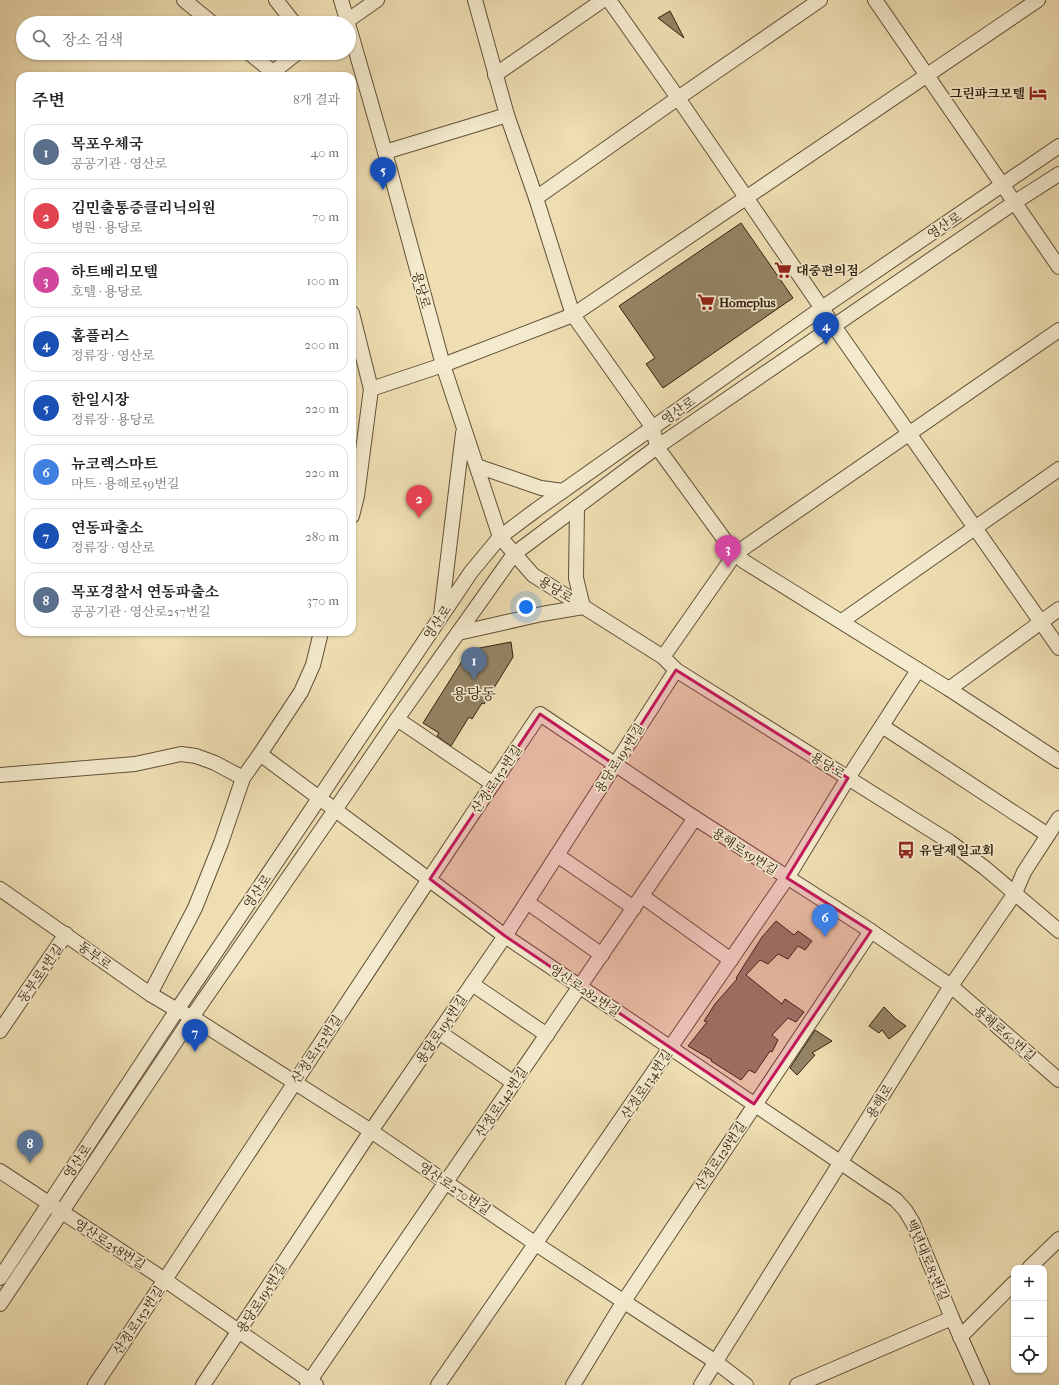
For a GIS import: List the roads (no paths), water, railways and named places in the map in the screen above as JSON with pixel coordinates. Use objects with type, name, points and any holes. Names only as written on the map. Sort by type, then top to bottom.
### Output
[{"type":"street","points":[[184,0],[203,16]]},
{"type":"street","points":[[276,0],[289,16]]},
{"type":"street","name":"용당로","points":[[341,0],[345,16]]},
{"type":"street","points":[[356,17],[377,0]]},
{"type":"street","points":[[475,0],[507,115],[536,198],[573,315],[653,428],[657,448],[735,554],[745,562],[949,688],[1059,761]]},
{"type":"street","points":[[495,75],[602,0]]},
{"type":"street","points":[[609,0],[747,196],[834,326],[1059,648]]},
{"type":"street","points":[[536,198],[820,0]]},
{"type":"street","points":[[875,0],[1059,267]]},
{"type":"street","points":[[370,389],[443,365],[573,315],[1038,0]]},
{"type":"street","name":"용당로","points":[[356,54],[385,152],[443,365],[500,537],[533,575],[663,657],[676,670],[950,842],[985,868],[1059,931]]},
{"type":"street","points":[[258,60],[272,72]]},
{"type":"street","points":[[276,72],[289,60]]},
{"type":"street","points":[[385,152],[507,115]]},
{"type":"street","name":"영산로","points":[[0,1278],[177,1010],[471,572],[500,537],[822,308],[1059,146]]},
{"type":"street","name":"영산로","points":[[0,1304],[192,1017],[336,810],[397,719],[514,554],[657,448],[1015,202],[1059,174]]},
{"type":"street","points":[[356,330],[370,389],[356,500]]},
{"type":"street","points":[[663,657],[735,554],[1059,330]]},
{"type":"street","points":[[440,618],[464,428]]},
{"type":"street","points":[[477,466],[540,488],[563,491]]},
{"type":"street","points":[[842,621],[1059,469]]},
{"type":"street","points":[[458,633],[542,614],[583,607],[576,578],[577,507]]},
{"type":"street","points":[[949,688],[1059,609]]},
{"type":"street","points":[[150,994],[195,908],[218,850],[243,778],[301,692],[313,664],[320,636]]},
{"type":"street","name":"용당로195번길","points":[[203,1385],[371,1131],[505,936],[676,670]]},
{"type":"street","name":"산정로134번길","points":[[438,1385],[787,878],[848,778],[918,670]]},
{"type":"street","name":"용해로59번길","points":[[540,714],[695,818],[871,931],[951,986]]},
{"type":"street","name":"산정로152번길","points":[[95,1385],[295,1081],[540,714]]},
{"type":"street","points":[[397,719],[493,784]]},
{"type":"street","points":[[882,726],[1048,835]]},
{"type":"street","points":[[0,775],[135,764],[181,754],[196,756],[215,763],[243,778]]},
{"type":"street","name":"영산로282번길","points":[[260,754],[505,936],[840,1162]]},
{"type":"street","name":"산정로142번길","points":[[311,1384],[446,1182],[695,818]]},
{"type":"street","name":"용해로","points":[[701,1385],[951,986],[1015,893],[1024,872],[1059,818]]},
{"type":"street","points":[[557,855],[634,908]]},
{"type":"street","name":"동부로","points":[[0,889],[150,994],[192,1017]]},
{"type":"street","points":[[642,896],[731,960]]},
{"type":"street","points":[[527,902],[602,955]]},
{"type":"street","name":"산정로128번길","points":[[574,1385],[624,1301],[754,1104],[871,931]]},
{"type":"street","name":"동부로5번길","points":[[0,1031],[66,934]]},
{"type":"street","points":[[472,984],[547,1036]]},
{"type":"street","name":"용해로60번길","points":[[951,986],[1059,1080]]},
{"type":"street","name":"영산로270번길","points":[[192,1017],[295,1081],[371,1131],[536,1244],[716,1362],[746,1385]]},
{"type":"street","points":[[439,1032],[514,1083]]},
{"type":"street","name":"백년대로83번길","points":[[840,1162],[896,1200],[905,1210],[913,1223],[960,1337],[982,1385]]},
{"type":"street","name":"영산로258번길","points":[[0,1172],[165,1280],[239,1331],[311,1384]]},
{"type":"street","points":[[1032,1265],[1059,1239]]},
{"type":"street","points":[[960,1337],[1011,1286]]},
{"type":"street","points":[[797,1385],[952,1318]]},
{"type":"place","name":"그린파크모텔","points":[[1038,93]]},
{"type":"place","name":"한일시장","points":[[383,190]]},
{"type":"place","name":"대중편의점","points":[[783,270]]},
{"type":"place","name":"Homeplus","points":[[706,302]]},
{"type":"place","name":"홈플러스","points":[[826,345]]},
{"type":"place","name":"김민출통증클리닉의원","points":[[419,518]]},
{"type":"place","name":"하트베리모텔","points":[[728,568]]},
{"type":"place","name":"목포우체국","points":[[474,680]]},
{"type":"place","name":"유달제일교회","points":[[906,850]]},
{"type":"place","name":"뉴코렉스마트","points":[[825,937]]},
{"type":"place","name":"연동파출소","points":[[195,1052]]},
{"type":"place","name":"목포경찰서 연동파출소","points":[[30,1163]]},
{"type":"district","name":"용당동","points":[[474,694]]}]
